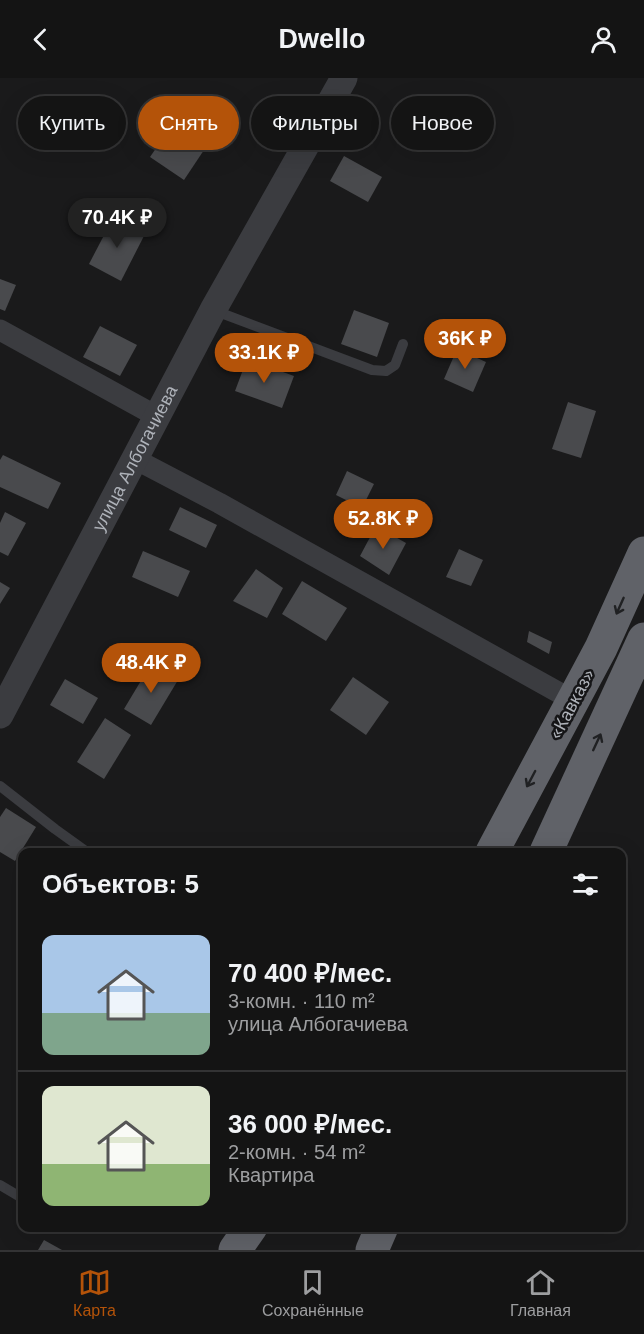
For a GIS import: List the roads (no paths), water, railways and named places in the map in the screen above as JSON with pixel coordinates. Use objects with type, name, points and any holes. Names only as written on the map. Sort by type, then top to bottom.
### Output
[{"type":"highway","name":"«Кавказ»","points":[[494,848],[601,648],[644,553]]},
{"type":"highway","name":"«Кавказ»","points":[[548,848],[644,639]]},
{"type":"highway","points":[[235,1250],[248,1232]]},
{"type":"highway","points":[[372,1250],[380,1232]]},
{"type":"street","name":"улица Албогачиева","points":[[0,716],[213,310],[345,78]]},
{"type":"street","points":[[0,330],[158,417]]},
{"type":"street","points":[[135,459],[219,502],[574,701]]},
{"type":"lane","points":[[213,310],[372,370],[386,372],[395,365],[404,344]]},
{"type":"lane","points":[[0,786],[82,848]]},
{"type":"lane","points":[[0,1185],[18,1196]]}]
